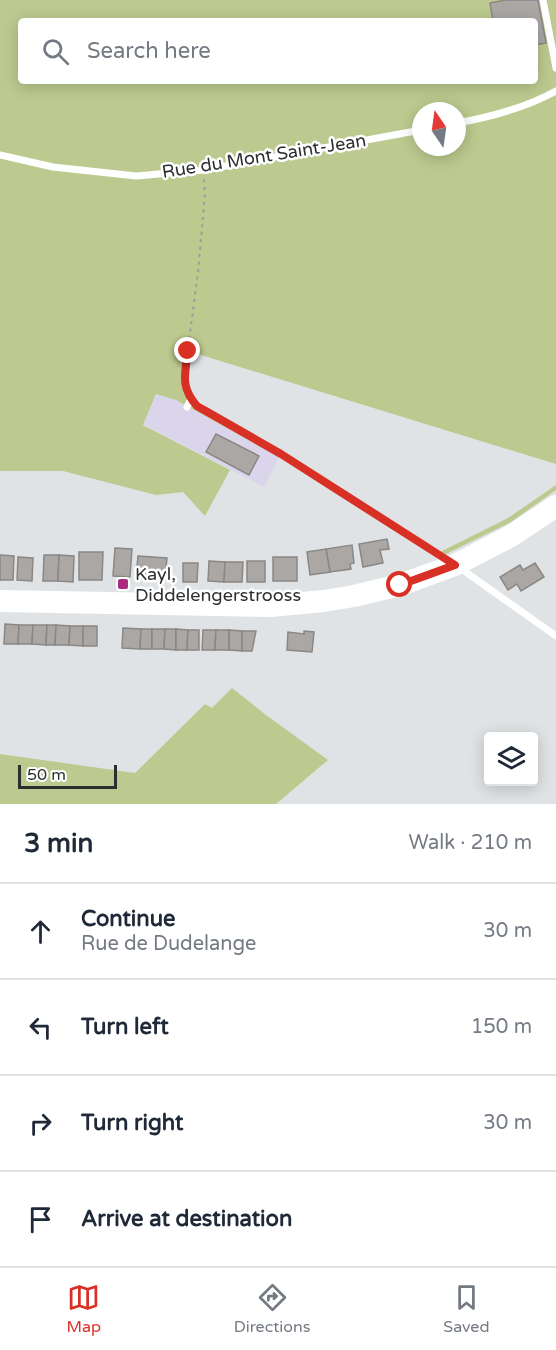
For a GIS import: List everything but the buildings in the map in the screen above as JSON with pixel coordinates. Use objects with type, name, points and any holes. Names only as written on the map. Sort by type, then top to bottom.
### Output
[{"type":"main road","points":[[0,601],[270,606],[354,596],[400,585],[455,565],[511,536],[556,506]]},
{"type":"lane","points":[[543,0],[556,68]]},
{"type":"lane","points":[[466,121],[536,102],[556,92]]},
{"type":"lane","name":"Rue du Mont Saint-Jean","points":[[0,155],[53,167],[136,176],[204,170],[412,132]]},
{"type":"lane","points":[[187,406],[191,399],[197,406],[455,565],[556,636]]},
{"type":"path","points":[[191,399],[184,379],[198,272],[205,194],[204,170]]},
{"type":"shaded area","points":[[157,393],[176,400],[279,457],[264,487],[143,424]]},
{"type":"green space","points":[[0,0],[556,0],[556,464],[188,351],[185,375],[186,387],[191,399],[281,454],[279,457],[176,400],[156,394],[143,425],[230,470],[205,516],[183,492],[156,495],[63,471],[0,471]]},
{"type":"green space","points":[[556,485],[556,490],[511,522],[442,556],[438,553],[508,518]]},
{"type":"green space","points":[[232,688],[328,760],[276,804],[0,804],[0,754],[135,773],[205,704],[212,708]]},
{"type":"place","name":"Kayl, Diddelengerstrooss","points":[[123,584]]},
{"type":"route","points":[[188,351],[184,379],[186,390],[197,406],[281,454],[455,565],[400,585]]}]
